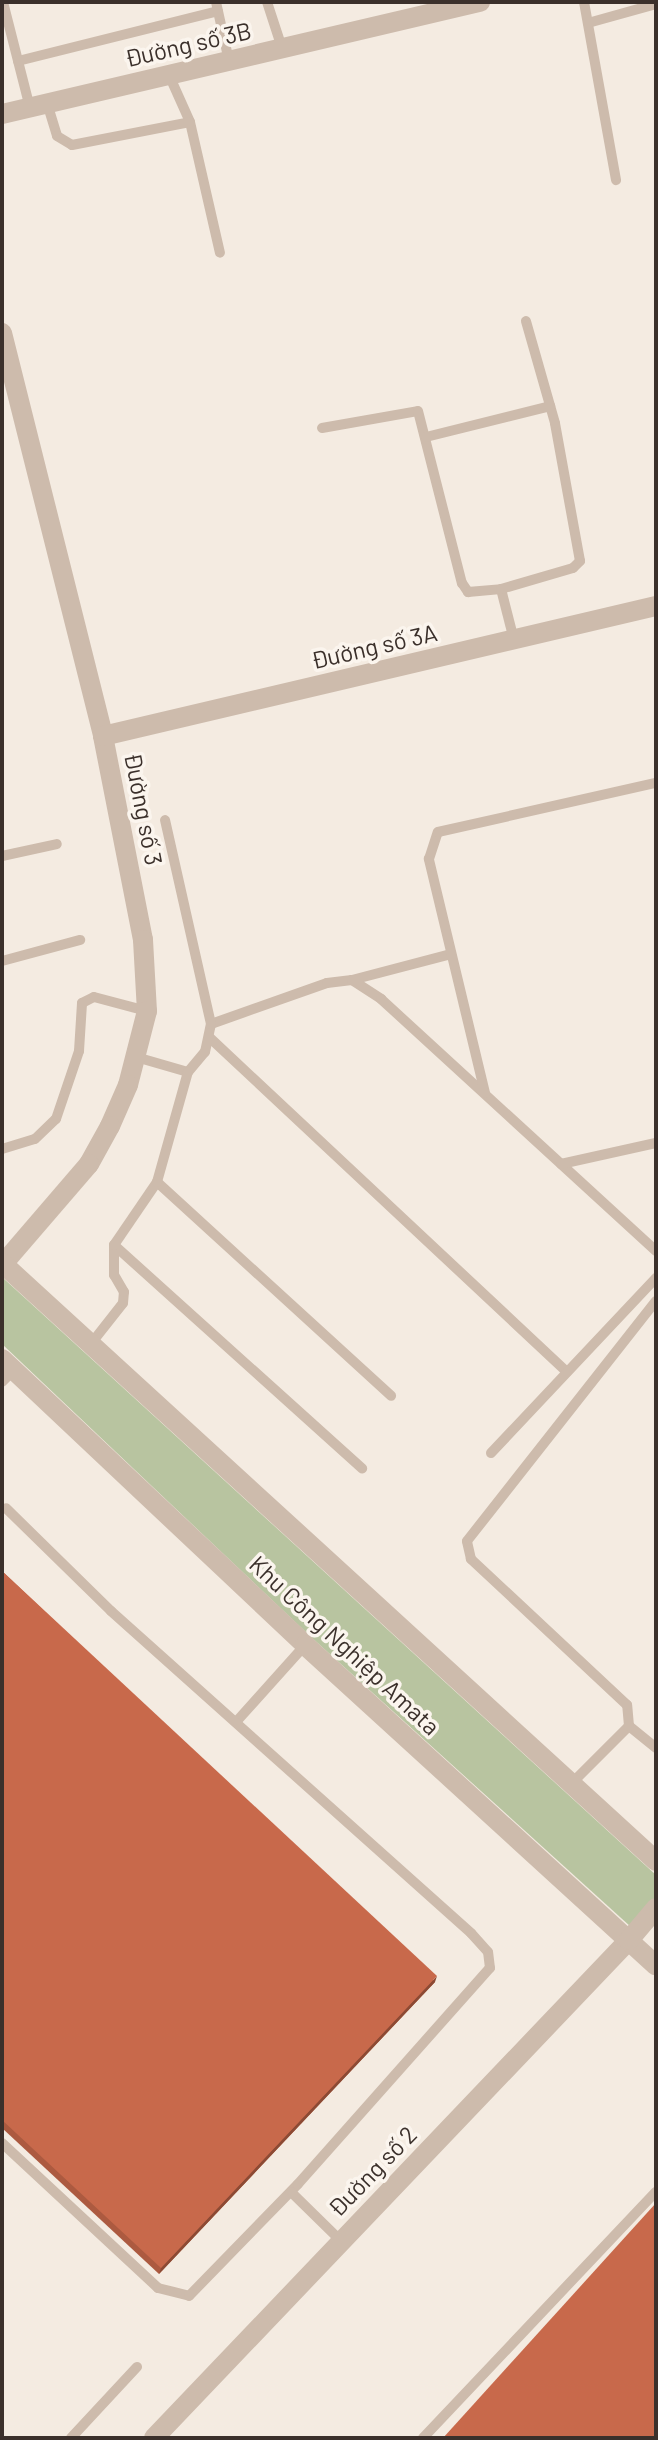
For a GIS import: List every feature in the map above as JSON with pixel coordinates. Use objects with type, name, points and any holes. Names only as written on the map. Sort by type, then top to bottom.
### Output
[{"type":"street","name":"Đường số 3B","points":[[2,114],[475,3]]},
{"type":"street","name":"Đường số 3","points":[[2,333],[103,736],[143,940],[147,1011],[120,1105],[89,1164],[2,1264]]},
{"type":"street","name":"Đường số 3A","points":[[103,736],[656,606]]},
{"type":"street","name":"Khu Công Nghiệp Amata","points":[[2,1264],[89,1347],[656,1861]]},
{"type":"street","name":"Khu Công Nghiệp Amata","points":[[6,1370],[656,1965]]},
{"type":"street","name":"Đường số 2","points":[[154,2438],[629,1940],[656,1908]]},
{"type":"lane","points":[[3,2],[18,61],[57,136],[72,145],[190,122]]},
{"type":"lane","points":[[267,2],[282,48]]},
{"type":"lane","points":[[584,2],[616,180]]},
{"type":"lane","points":[[588,23],[656,4]]},
{"type":"lane","points":[[18,61],[217,7],[229,61]]},
{"type":"lane","points":[[169,75],[190,122],[220,253]]},
{"type":"lane","points":[[322,428],[418,411],[462,583],[468,592],[501,589],[573,568],[580,561],[550,406],[526,321]]},
{"type":"lane","points":[[426,437],[550,406]]},
{"type":"lane","points":[[501,589],[514,640]]},
{"type":"lane","points":[[486,1095],[429,859],[438,832],[656,783]]},
{"type":"lane","points":[[89,1347],[123,1303],[124,1292],[114,1275],[114,1245],[157,1182],[188,1072],[198,1065],[211,1024],[165,820]]},
{"type":"lane","points":[[2,856],[57,844]]},
{"type":"lane","points":[[2,961],[80,940]]},
{"type":"lane","points":[[211,1024],[327,983],[352,980],[451,954]]},
{"type":"lane","points":[[352,980],[381,999],[656,1251]]},
{"type":"lane","points":[[2,1149],[35,1139],[56,1119],[79,1051],[82,1003],[94,997],[147,1011]]},
{"type":"lane","points":[[209,1037],[567,1372]]},
{"type":"lane","points":[[136,1057],[188,1072]]},
{"type":"lane","points":[[561,1164],[656,1143]]},
{"type":"lane","points":[[157,1182],[391,1396]]},
{"type":"lane","points":[[114,1245],[362,1468]]},
{"type":"lane","points":[[491,1453],[656,1278]]},
{"type":"lane","points":[[656,1301],[467,1541],[471,1559],[627,1705],[629,1726],[656,1748]]},
{"type":"lane","points":[[2,2143],[158,2288],[179,2297],[198,2291],[479,1986],[490,1968],[488,1952],[6,1508]]},
{"type":"lane","points":[[236,1722],[305,1645]]},
{"type":"lane","points":[[571,1784],[629,1726]]},
{"type":"lane","points":[[291,2192],[341,2241]]},
{"type":"lane","points":[[423,2438],[656,2192]]},
{"type":"lane","points":[[71,2438],[137,2367]]},
{"type":"green space","points":[[2,1277],[656,1875],[656,1898],[631,1927],[311,1637],[2,1344]]},
{"type":"building","points":[[2,1571],[437,1976],[161,2268],[2,2120]]},
{"type":"building","points":[[656,2203],[656,2438],[443,2438]]}]
